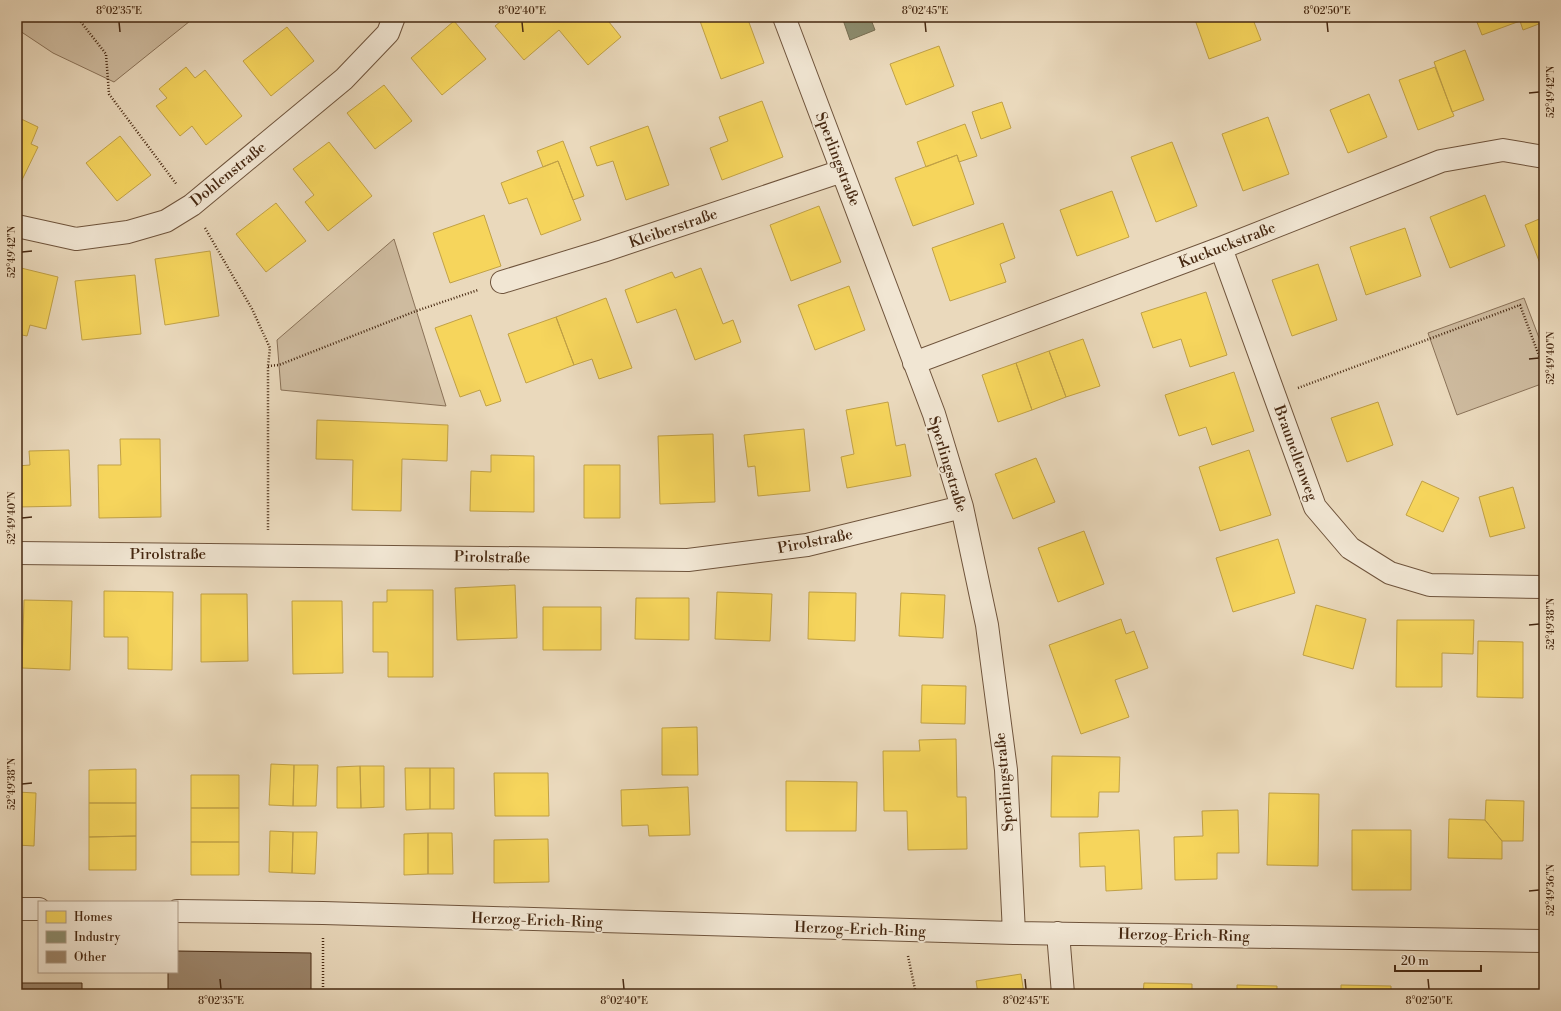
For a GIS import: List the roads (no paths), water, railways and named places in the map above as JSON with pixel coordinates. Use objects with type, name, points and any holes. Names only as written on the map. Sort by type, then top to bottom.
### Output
[{"type":"street","name":"Dohlenstraße","points":[[17,226],[76,239],[128,232],[166,221],[192,204],[344,79],[388,33],[394,17]]},
{"type":"street","name":"Sperlingstraße","points":[[784,17],[934,414],[962,506],[987,625],[1006,770],[1014,933]]},
{"type":"street","name":"Kuckuckstraße","points":[[914,363],[1221,248],[1441,161],[1503,150],[1544,157]]},
{"type":"street","name":"Kleiberstraße","points":[[502,282],[603,251],[842,171]]},
{"type":"street","name":"Braunellenweg","points":[[1221,248],[1315,507],[1350,548],[1390,574],[1430,584],[1544,587]]},
{"type":"street","name":"Pirolstraße","points":[[17,553],[268,554],[688,560],[807,545],[962,506]]},
{"type":"street","points":[[17,909],[38,909]]},
{"type":"street","name":"Herzog-Erich-Ring","points":[[178,911],[1014,933],[1544,941]]},
{"type":"street","points":[[1058,933],[1063,994]]}]
